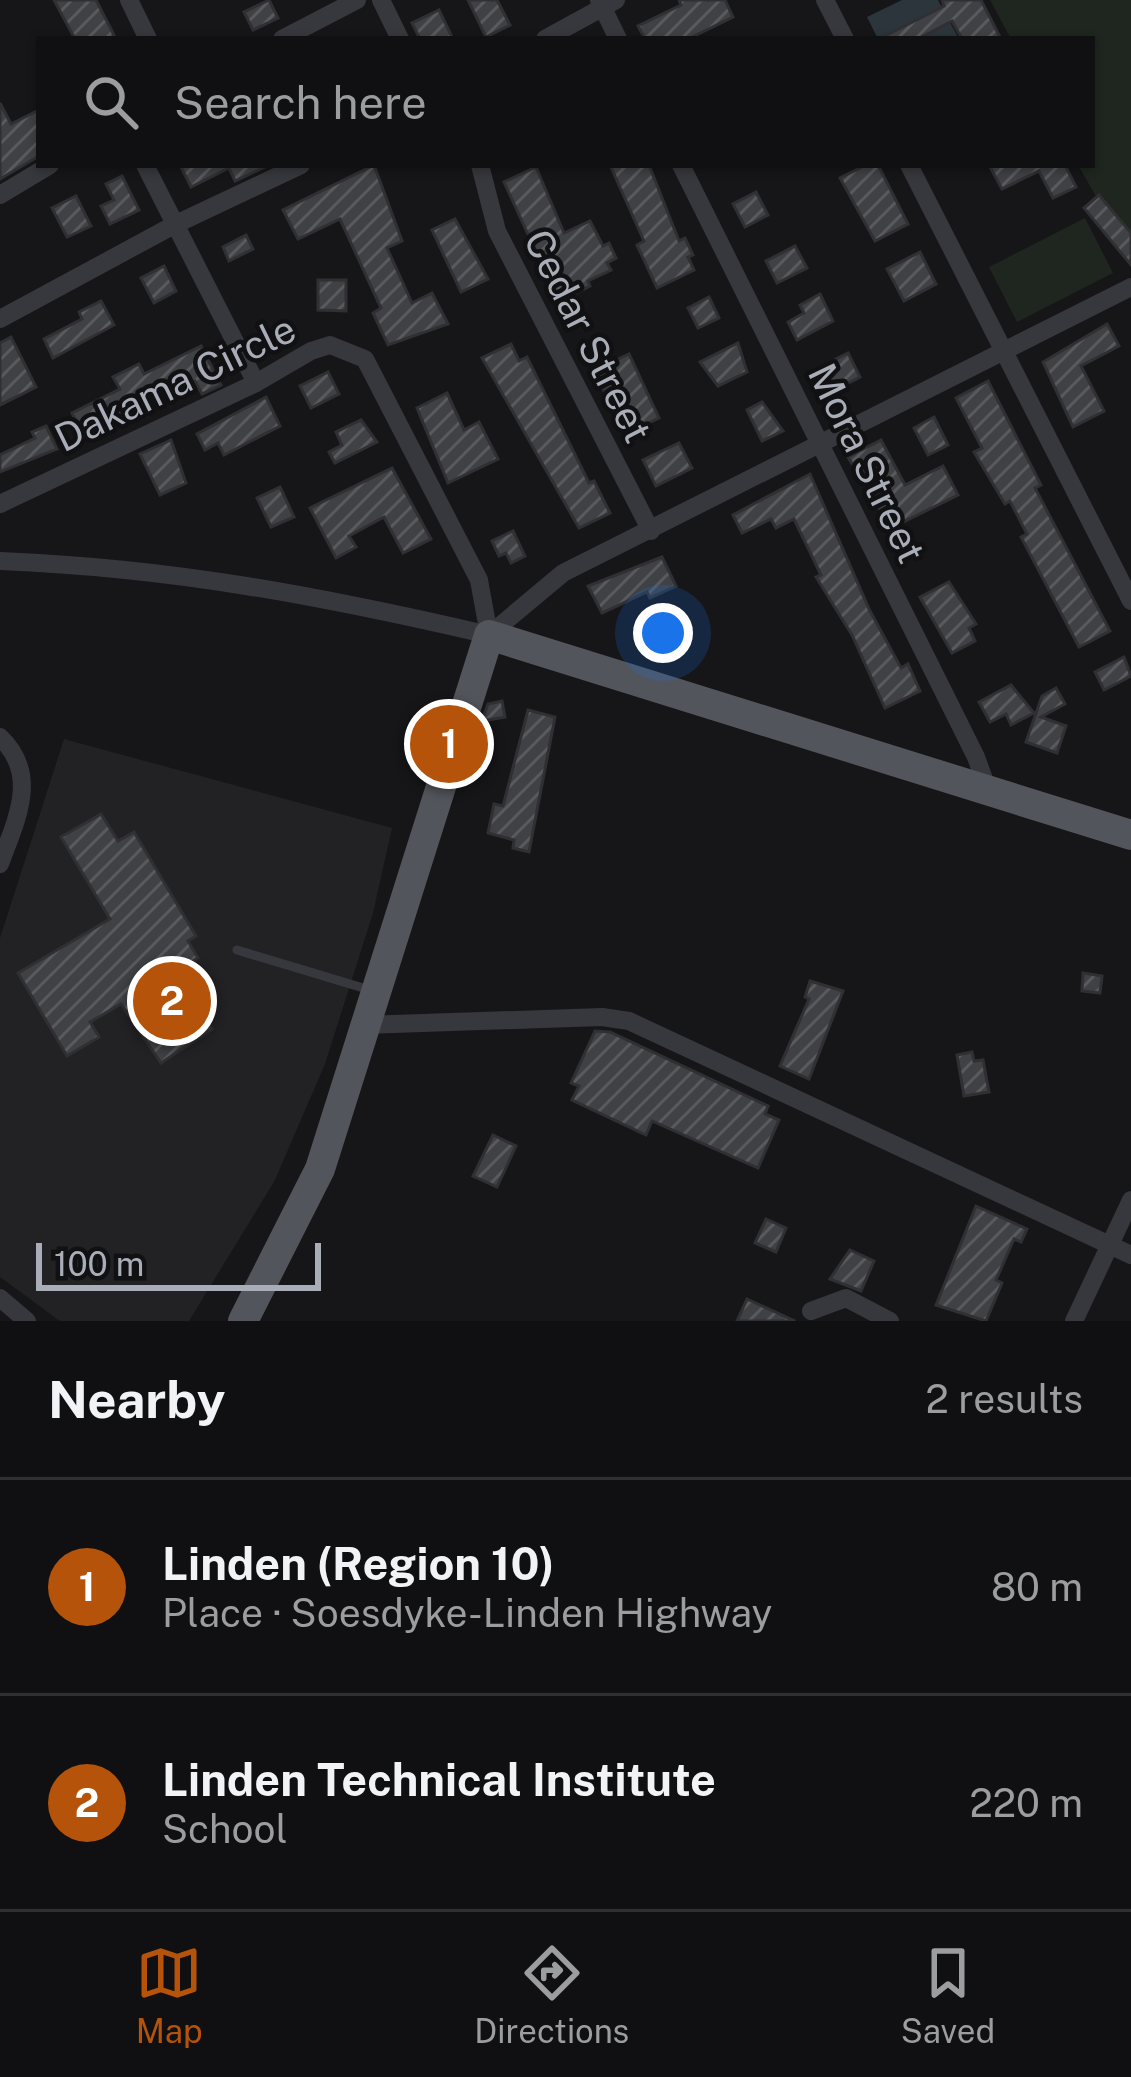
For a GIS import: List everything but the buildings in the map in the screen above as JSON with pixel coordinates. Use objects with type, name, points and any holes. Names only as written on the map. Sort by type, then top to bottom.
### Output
[{"type":"main road","points":[[243,1321],[320,1169],[372,991],[489,635],[1131,835]]},
{"type":"street","points":[[129,0],[147,36]]},
{"type":"street","points":[[288,36],[357,0]]},
{"type":"street","points":[[381,0],[399,36]]},
{"type":"street","points":[[825,0],[843,36]]},
{"type":"street","points":[[550,36],[606,2],[617,36]]},
{"type":"street","points":[[0,195],[45,168]]},
{"type":"street","points":[[146,168],[256,383]]},
{"type":"street","points":[[0,319],[174,225],[295,168]]},
{"type":"street","name":"Cedar Street","points":[[481,168],[497,231],[651,531]]},
{"type":"street","name":"Mora Street","points":[[684,168],[976,757],[989,793]]},
{"type":"street","points":[[911,168],[1131,601]]},
{"type":"street","points":[[0,561],[130,566],[288,589],[489,635],[562,574],[823,447],[1131,287]]},
{"type":"street","name":"Dakama Circle","points":[[0,504],[330,345],[365,359],[479,580],[489,635]]},
{"type":"street","points":[[0,737],[14,750],[24,777],[20,808],[0,864]]},
{"type":"street","points":[[364,1024],[602,1016],[629,1021],[1131,1255]]},
{"type":"street","points":[[1074,1321],[1131,1200]]},
{"type":"street","points":[[0,1298],[27,1321]]},
{"type":"street","points":[[811,1311],[846,1298],[890,1321]]},
{"type":"lane","points":[[237,950],[372,991]]},
{"type":"shaded area","points":[[902,0],[938,0],[957,36],[876,36],[867,17]]},
{"type":"shaded area","points":[[990,0],[1131,0],[1131,258],[1080,168],[1095,168],[1095,36],[1009,36]]},
{"type":"shaded area","points":[[1085,218],[1113,273],[1017,322],[989,267]]},
{"type":"shaded area","points":[[64,739],[392,828],[373,913],[325,1064],[275,1180],[189,1321],[60,1321],[0,1277],[0,938]]},
{"type":"place","name":"Linden (Region 10)","points":[[449,744]]},
{"type":"place","name":"Linden Technical Institute","points":[[172,1001]]}]
